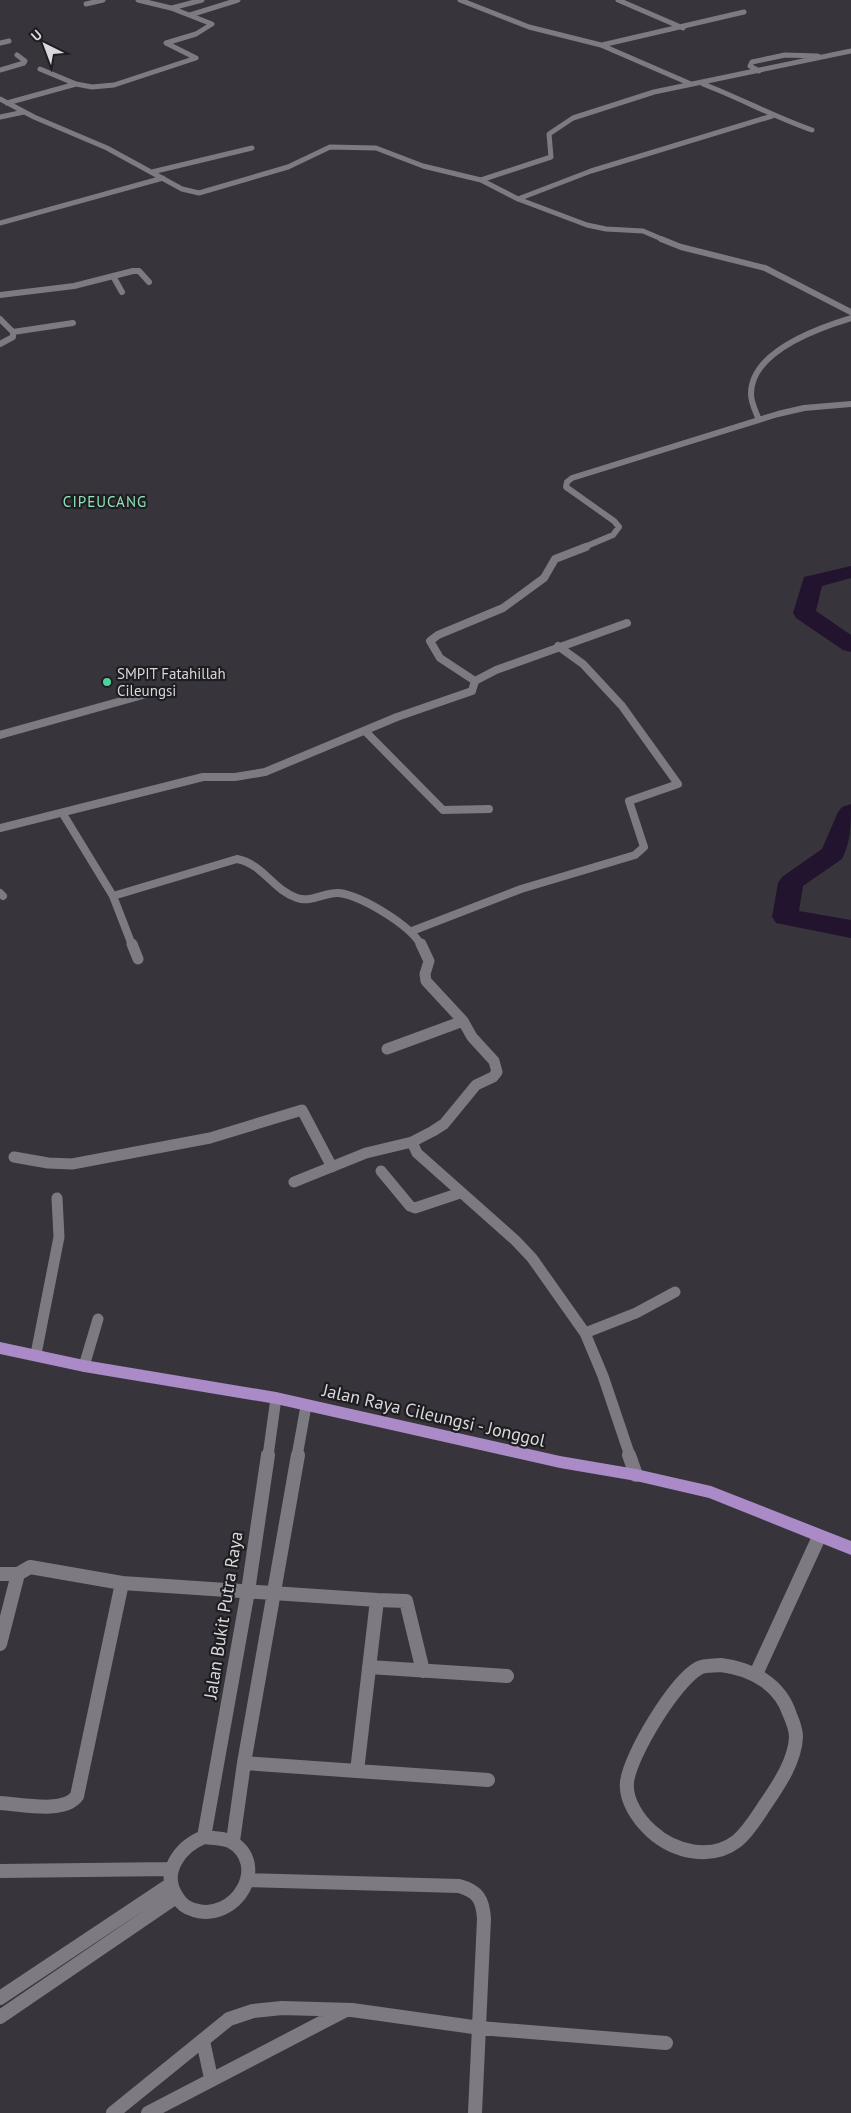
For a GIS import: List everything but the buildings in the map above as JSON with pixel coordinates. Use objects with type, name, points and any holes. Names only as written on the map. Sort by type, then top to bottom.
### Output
[{"type":"main road","name":"Jalan Raya Cileungsi - Jonggol","points":[[0,1348],[36,1354],[84,1366],[276,1398],[306,1406],[412,1427],[560,1462],[711,1492],[819,1537],[851,1548]]},
{"type":"street","points":[[86,4],[103,0]]},
{"type":"street","points":[[40,69],[76,84],[92,87],[114,85],[196,58],[166,44],[196,34],[212,25],[171,8],[138,0]]},
{"type":"street","points":[[171,8],[202,0]]},
{"type":"street","points":[[190,15],[238,0]]},
{"type":"street","points":[[460,0],[529,27],[601,45],[691,84]]},
{"type":"street","points":[[618,0],[683,28]]},
{"type":"street","points":[[601,45],[683,28],[744,12]]},
{"type":"street","points":[[0,43],[9,41]]},
{"type":"street","points":[[481,180],[551,157],[549,134],[573,118],[654,92],[691,84],[702,84],[851,51]]},
{"type":"street","points":[[759,71],[750,66],[752,62],[774,56],[788,53],[823,57]]},
{"type":"street","points":[[0,70],[24,63],[25,61],[17,55]]},
{"type":"street","points":[[7,103],[76,84]]},
{"type":"street","points":[[702,84],[742,99],[772,116],[812,130]]},
{"type":"street","points":[[0,99],[24,112],[108,148],[188,191],[205,192],[288,167],[326,148],[348,146],[382,149],[423,166],[481,180],[518,199],[587,225],[606,229],[644,231],[681,247],[765,268],[851,312]]},
{"type":"street","points":[[0,117],[24,112]]},
{"type":"street","points":[[518,199],[592,171],[772,116]]},
{"type":"street","points":[[152,172],[252,148]]},
{"type":"street","points":[[0,223],[163,178]]},
{"type":"street","points":[[0,295],[74,286],[137,270],[149,282]]},
{"type":"street","points":[[113,276],[122,292]]},
{"type":"street","points":[[759,420],[751,393],[753,382],[760,370],[776,352],[805,334],[851,318]]},
{"type":"street","points":[[0,319],[13,332],[14,338],[0,344]]},
{"type":"street","points":[[13,332],[73,323]]},
{"type":"street","points":[[475,681],[440,658],[430,641],[438,635],[503,608],[544,578],[555,559],[603,540],[617,531],[618,527],[614,521],[570,491],[566,487],[567,482],[587,473],[759,420],[804,408],[851,404]]},
{"type":"street","points":[[0,828],[63,814],[203,777],[235,777],[265,772],[397,718],[472,691],[475,681],[496,670],[626,623]]},
{"type":"street","points":[[412,931],[478,903],[536,883],[640,853],[644,843],[629,801],[678,784],[666,765],[645,741],[622,706],[583,664],[558,646]]},
{"type":"street","points":[[0,735],[150,693]]},
{"type":"street","points":[[365,731],[443,810],[489,809]]},
{"type":"street","points":[[63,814],[113,896],[138,959]]},
{"type":"street","points":[[113,896],[226,861],[247,860],[254,863],[290,895],[298,898],[345,894],[412,931],[429,961],[425,974],[426,981],[464,1021],[477,1044],[494,1061],[497,1072],[494,1077],[476,1084],[439,1128],[412,1142],[366,1153],[294,1182]]},
{"type":"street","points":[[387,1049],[464,1021]]},
{"type":"street","points":[[14,1157],[48,1163],[72,1164],[210,1138],[302,1110],[332,1167]]},
{"type":"street","points":[[412,1142],[417,1153],[515,1240],[532,1258],[585,1333],[603,1376],[636,1476]]},
{"type":"street","points":[[381,1171],[410,1206],[416,1208],[460,1193]]},
{"type":"street","points":[[36,1354],[59,1236],[57,1198]]},
{"type":"street","points":[[585,1333],[636,1313],[675,1292]]},
{"type":"street","points":[[84,1366],[98,1319]]},
{"type":"street","name":"Jalan Bukit Putra Raya","points":[[204,1837],[248,1592],[276,1398]]},
{"type":"street","points":[[233,1842],[244,1763],[306,1406]]},
{"type":"street","points":[[756,1674],[819,1537]]},
{"type":"street","points":[[0,1574],[18,1574],[30,1567],[122,1583],[406,1601],[423,1670]]},
{"type":"street","points":[[0,1644],[18,1574]]},
{"type":"street","points":[[0,1803],[62,1807],[72,1804],[77,1796],[122,1583]]},
{"type":"street","points":[[357,1771],[377,1600]]},
{"type":"street","points":[[721,1665],[738,1666],[756,1674],[772,1685],[784,1700],[791,1715],[796,1735],[789,1762],[776,1789],[746,1833],[731,1846],[709,1852],[686,1853],[664,1841],[646,1826],[633,1811],[627,1783],[636,1753],[666,1706],[699,1668],[721,1665]]},
{"type":"street","points":[[369,1667],[507,1676]]},
{"type":"street","points":[[244,1763],[488,1780]]},
{"type":"street","points":[[0,2016],[173,1883],[184,1849],[189,1844],[204,1837],[219,1837],[233,1842],[243,1851],[249,1865],[249,1880],[242,1894],[231,1906],[216,1912],[201,1913],[187,1908],[173,1883]]},
{"type":"street","points":[[0,1871],[173,1883]]},
{"type":"street","points":[[249,1880],[460,1886],[475,1891],[482,1899],[484,1919],[481,2028],[475,2113]]},
{"type":"street","points":[[0,1998],[173,1883]]},
{"type":"street","points":[[113,2113],[203,2042],[229,2019],[244,2011],[283,2008],[346,2010],[481,2028],[666,2043]]},
{"type":"street","points":[[148,2113],[211,2078],[346,2010]]},
{"type":"street","points":[[203,2042],[211,2078]]},
{"type":"waterway","points":[[851,572],[812,582],[804,613],[851,645]]},
{"type":"waterway","points":[[851,812],[833,853],[791,883],[785,917],[851,929]]},
{"type":"place","name":"SMPIT Fatahillah Cileungsi","points":[[107,682]]},
{"type":"district","name":"CIPEUCANG","points":[[105,501]]}]
